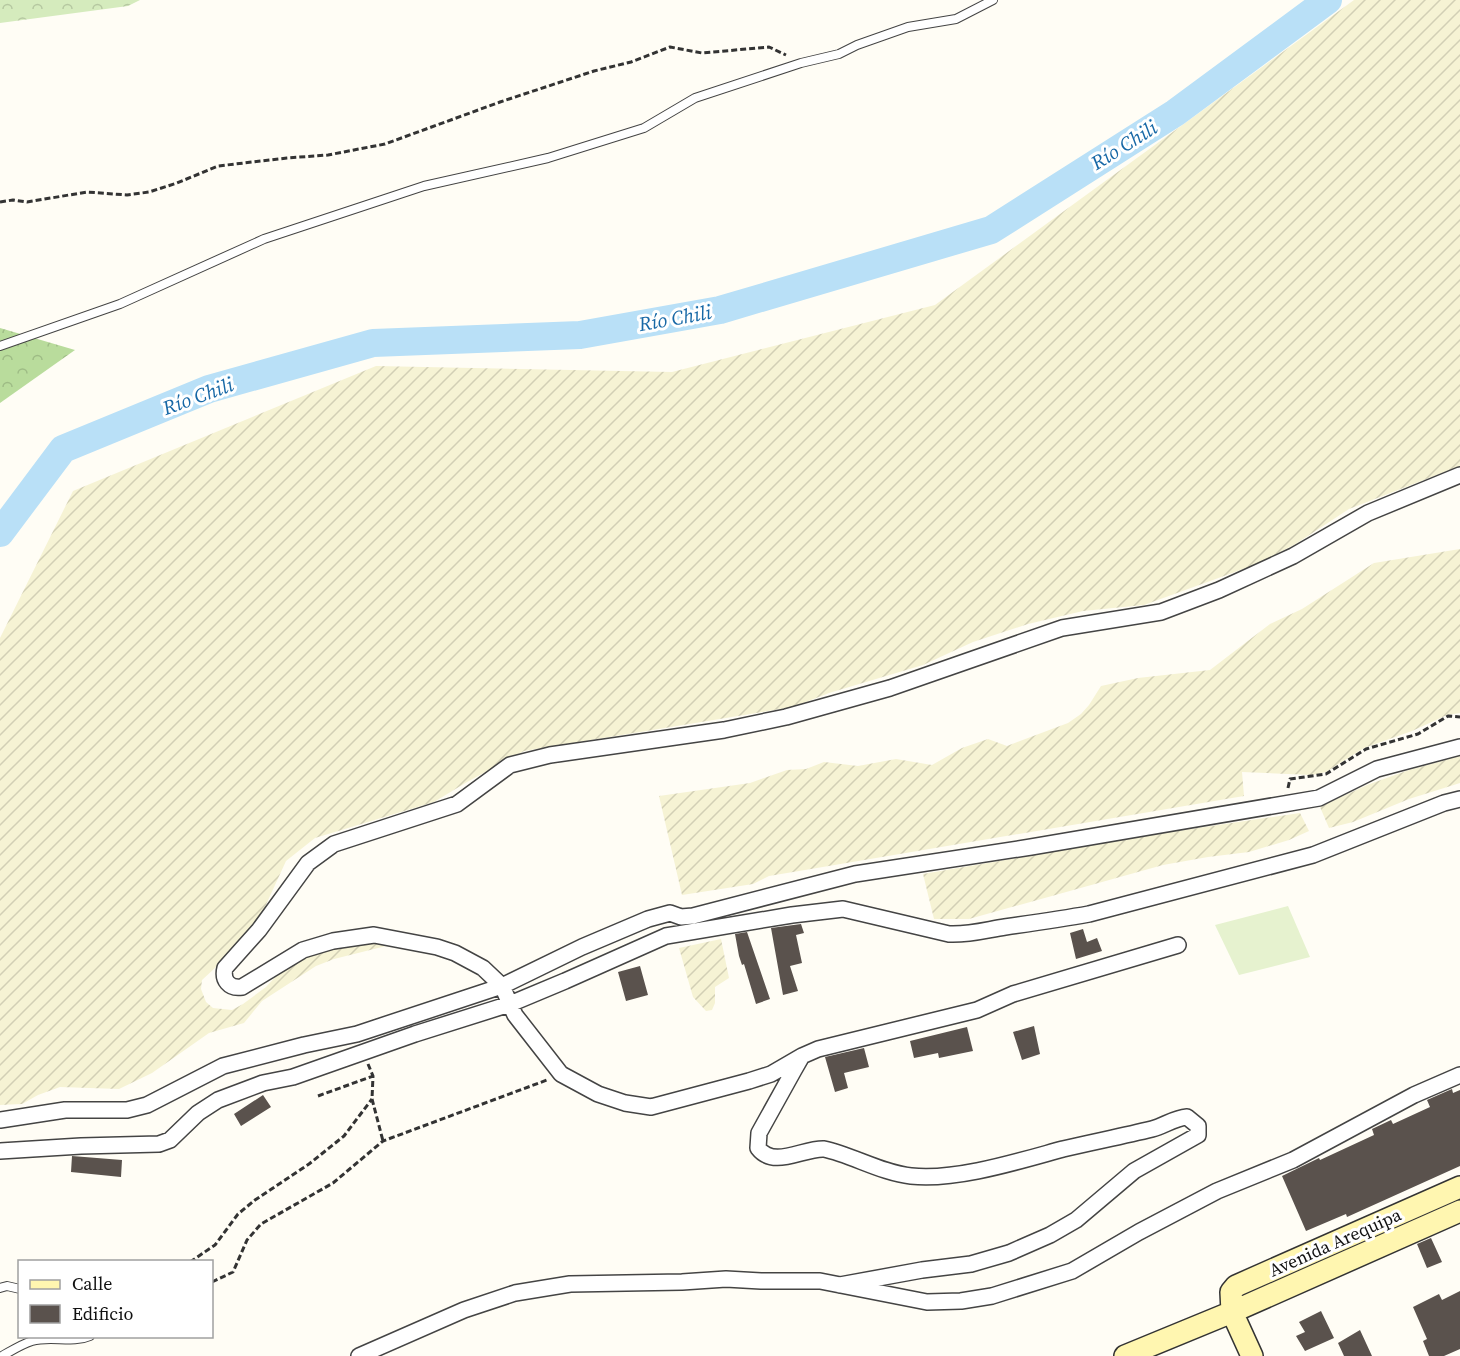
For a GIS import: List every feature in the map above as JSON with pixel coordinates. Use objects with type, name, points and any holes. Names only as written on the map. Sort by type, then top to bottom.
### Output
[{"type":"main road","name":"Avenida Arequipa","points":[[1232,1312],[1232,1292],[1236,1286],[1460,1187]]},
{"type":"main road","name":"Avenida Arequipa","points":[[1125,1356],[1232,1312],[1460,1211]]},
{"type":"main road","points":[[1232,1312],[1252,1356]]},
{"type":"street","points":[[1178,945],[1013,994],[977,1010],[818,1049],[771,1074],[750,1082],[651,1107],[625,1103],[598,1094],[561,1074],[515,1015],[502,986],[483,968],[455,953],[436,947],[374,935],[333,941],[303,950],[242,987],[229,984],[224,977],[225,968],[259,930],[308,863],[334,844],[457,804],[510,765],[550,754],[724,730],[786,717],[890,688],[1062,628],[1161,612],[1219,590],[1282,561],[1368,513],[1460,475]]},
{"type":"street","points":[[0,1120],[65,1110],[137,1108],[159,1100],[223,1065],[357,1034],[502,986],[582,947],[670,913],[681,917],[693,916],[855,874],[1031,847],[1319,798],[1377,769],[1460,747]]},
{"type":"street","points":[[0,1151],[159,1144],[170,1140],[198,1113],[218,1100],[262,1083],[293,1077],[510,1004],[666,936],[843,909],[950,934],[967,935],[1080,916],[1313,855],[1444,803],[1460,799]]},
{"type":"street","points":[[802,1056],[759,1133],[758,1148],[768,1156],[777,1158],[813,1148],[824,1149],[895,1173],[928,1178],[1024,1160],[1155,1128],[1177,1118],[1186,1117],[1198,1126],[1198,1136],[1134,1171],[1076,1220],[1050,1235],[1009,1253],[971,1264],[922,1270],[840,1285]]},
{"type":"street","points":[[359,1356],[464,1310],[515,1293],[570,1284],[726,1279],[820,1281],[927,1302],[961,1301],[992,1296],[1072,1270],[1217,1191],[1293,1160],[1414,1095],[1460,1075]]},
{"type":"lane","points":[[0,346],[120,304],[264,239],[424,186],[548,158],[644,128],[695,98],[801,63],[839,54],[857,45],[909,27],[956,18],[993,0]]},
{"type":"lane","points":[[0,1288],[18,1289]]},
{"type":"lane","points":[[2,1356],[33,1340],[80,1338]]},
{"type":"path","points":[[0,202],[13,200],[27,202],[87,192],[127,195],[149,192],[218,166],[328,155],[385,144],[500,102],[594,71],[631,62],[670,46],[702,53],[769,46],[801,63]]},
{"type":"path","points":[[1283,805],[1290,779],[1326,774],[1366,749],[1418,734],[1449,717],[1460,717]]},
{"type":"path","points":[[364,1054],[373,1076],[372,1100],[383,1141]]},
{"type":"path","points":[[213,1282],[233,1272],[247,1240],[261,1224],[333,1183],[383,1141],[561,1074]]},
{"type":"path","points":[[318,1096],[373,1076]]},
{"type":"path","points":[[193,1260],[215,1245],[238,1214],[255,1200],[309,1164],[344,1136],[372,1100]]},
{"type":"shaded area","points":[[1354,0],[1460,0],[1460,466],[1349,509],[1294,545],[1257,564],[1144,605],[1083,611],[1028,624],[973,642],[923,665],[829,693],[793,707],[524,751],[434,802],[315,838],[286,861],[259,920],[241,944],[202,980],[201,989],[206,1002],[213,1008],[232,1010],[266,987],[279,973],[311,952],[357,942],[390,945],[334,959],[316,966],[262,1001],[244,1023],[209,1033],[152,1073],[119,1089],[60,1087],[22,1104],[0,1105],[0,638],[73,491],[376,366],[672,372],[935,305]]},
{"type":"shaded area","points":[[1460,549],[1460,713],[1447,715],[1412,731],[1364,748],[1326,772],[1312,775],[1242,772],[1244,796],[769,876],[753,884],[682,895],[659,796],[750,783],[787,770],[806,769],[824,762],[858,766],[896,759],[932,765],[962,748],[988,739],[1007,746],[1068,723],[1081,714],[1101,686],[1138,678],[1210,670],[1270,624],[1302,609],[1374,563]]},
{"type":"shaded area","points":[[1460,756],[1460,783],[1409,799],[1353,822],[1329,828],[1320,807],[1367,785],[1409,770]]},
{"type":"shaded area","points":[[1300,813],[1309,831],[1289,840],[1249,852],[1163,865],[969,919],[934,919],[923,874],[1157,834]]},
{"type":"shaded area","points":[[721,939],[729,978],[715,987],[715,1003],[712,1010],[706,1011],[693,997],[679,948]]},
{"type":"green space","points":[[0,0],[140,0],[128,6],[0,23]]},
{"type":"green space","points":[[0,328],[75,350],[0,403]]},
{"type":"green space","points":[[1288,906],[1310,957],[1239,975],[1215,925]]},
{"type":"building","points":[[801,924],[804,933],[796,935],[802,963],[790,966],[798,991],[783,995],[771,928]]},
{"type":"building","points":[[1083,929],[1087,942],[1097,938],[1102,951],[1076,959],[1070,933]]},
{"type":"building","points":[[747,932],[770,999],[756,1004],[744,964],[742,965],[739,956],[735,934]]},
{"type":"building","points":[[640,966],[648,995],[626,1001],[618,972]]},
{"type":"building","points":[[1034,1026],[1040,1054],[1022,1060],[1013,1032]]},
{"type":"building","points":[[967,1027],[973,1051],[939,1058],[938,1053],[914,1058],[910,1041]]},
{"type":"building","points":[[864,1048],[869,1067],[844,1073],[848,1088],[835,1092],[825,1057]]},
{"type":"building","points":[[1452,1089],[1453,1093],[1460,1090],[1460,1166],[1347,1217],[1346,1214],[1306,1231],[1282,1176],[1374,1135],[1372,1129],[1391,1120],[1393,1124],[1430,1107],[1427,1100]]},
{"type":"building","points":[[263,1095],[271,1107],[241,1126],[234,1114]]},
{"type":"building","points":[[72,1156],[122,1160],[121,1177],[71,1172]]},
{"type":"building","points":[[1431,1238],[1442,1262],[1427,1268],[1417,1244]]},
{"type":"building","points":[[1460,1291],[1460,1349],[1444,1356],[1429,1356],[1423,1341],[1427,1339],[1413,1307],[1439,1294],[1442,1300]]},
{"type":"building","points":[[1321,1311],[1334,1338],[1305,1351],[1296,1336],[1305,1332],[1299,1322]]},
{"type":"building","points":[[1360,1330],[1372,1356],[1344,1356],[1338,1343]]},
{"type":"waterway","name":"Río Chili","points":[[0,533],[63,449],[209,389],[373,343],[580,335],[720,310],[991,230],[1175,113],[1328,0]]}]
